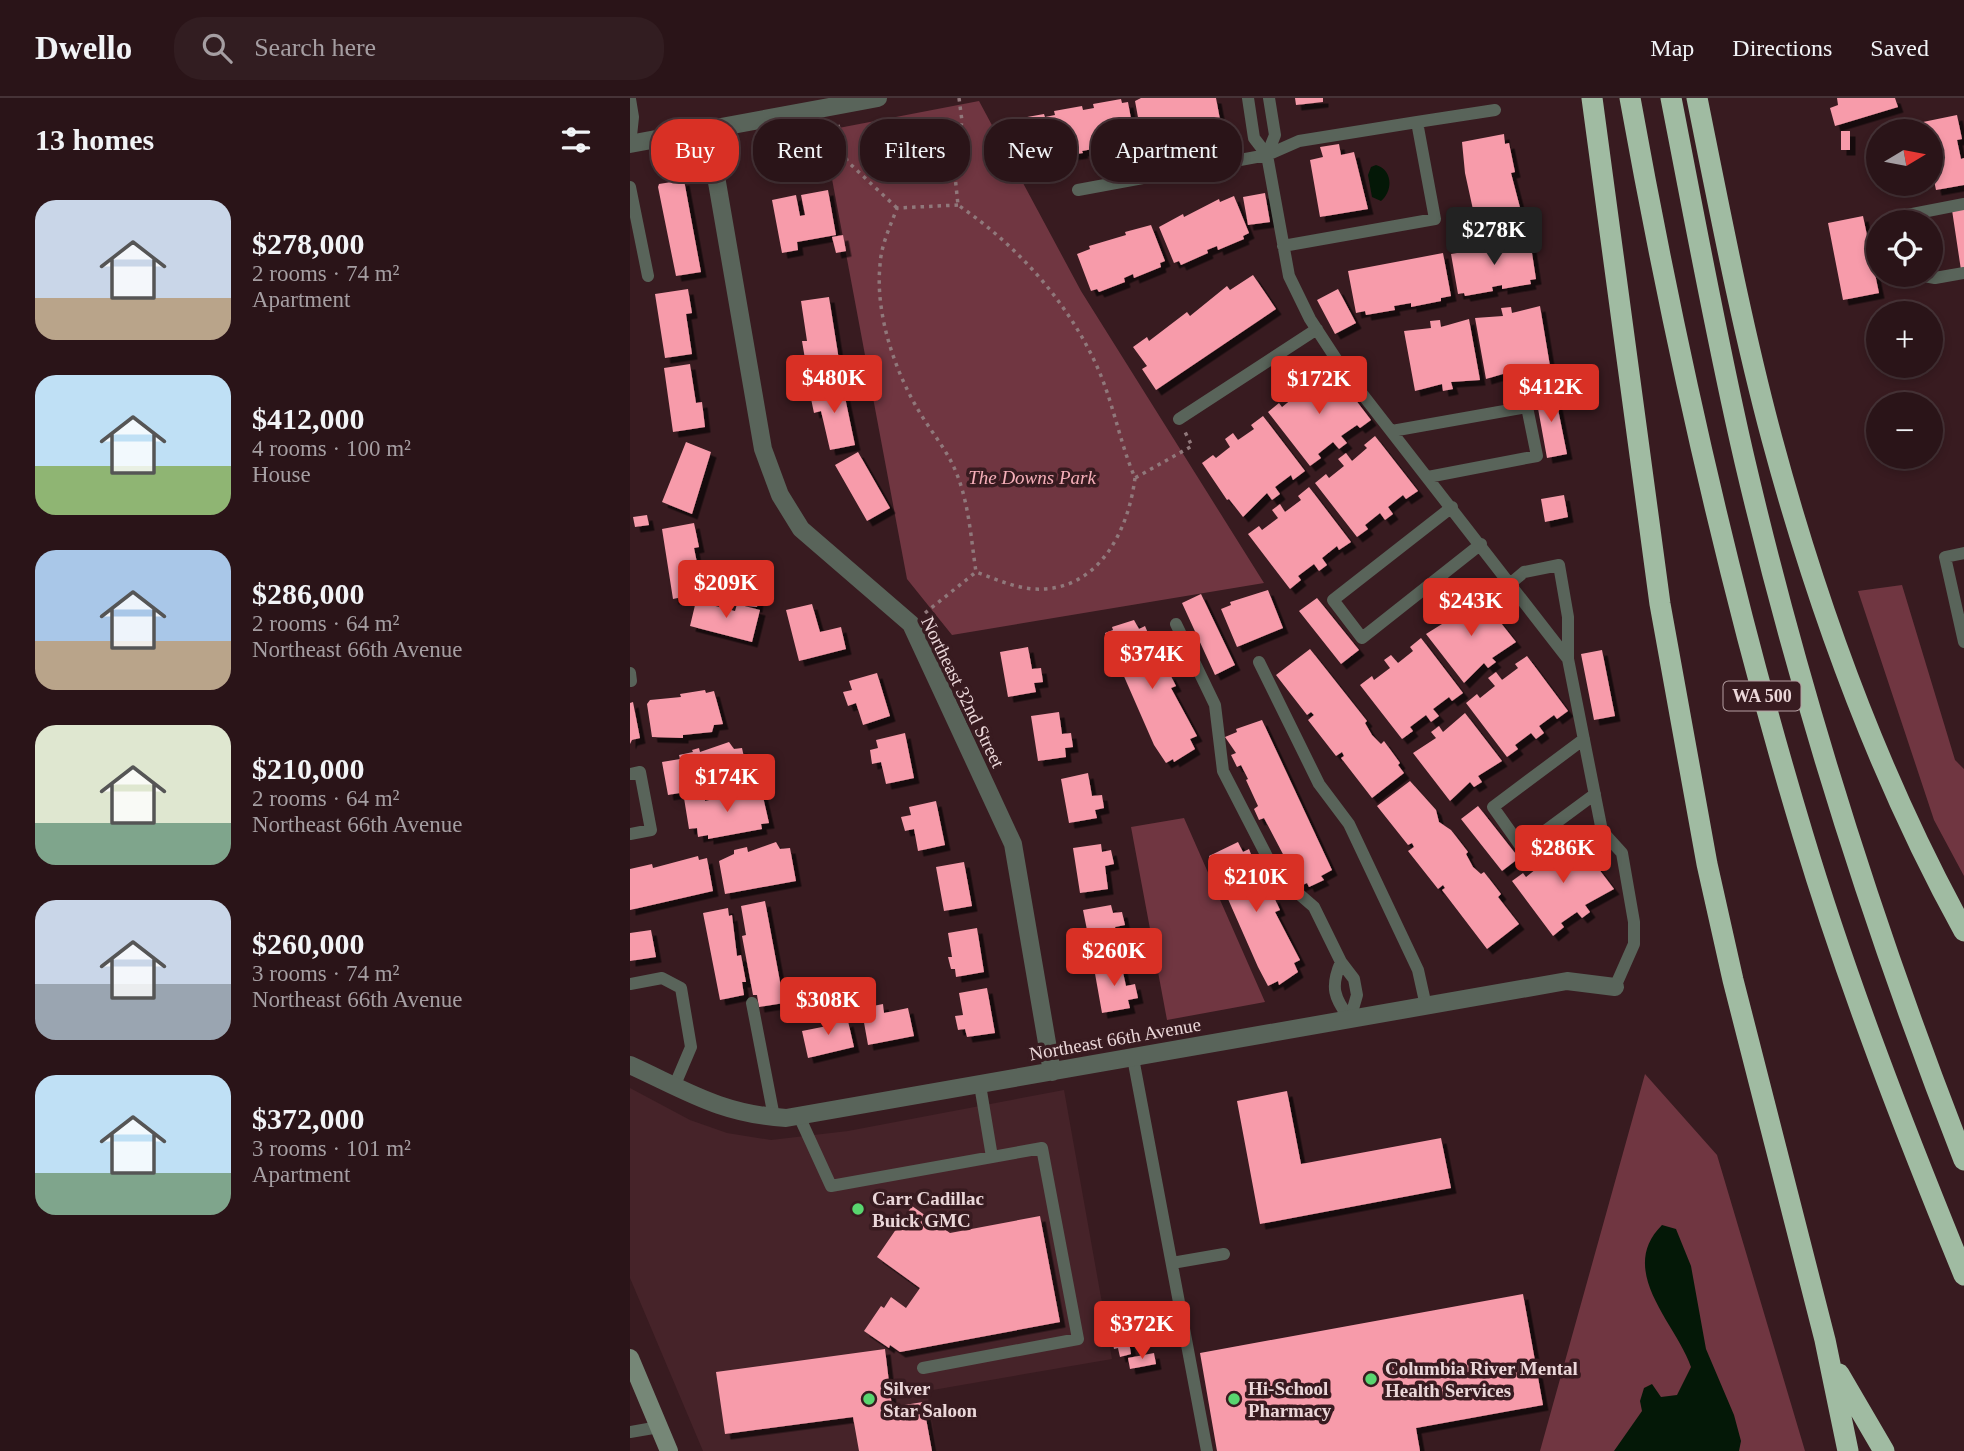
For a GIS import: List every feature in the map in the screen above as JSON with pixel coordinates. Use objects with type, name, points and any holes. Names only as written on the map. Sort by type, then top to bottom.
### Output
[{"type":"highway","points":[[1592,98],[1660,604],[1681,725],[1733,979],[1825,1340],[1849,1451]]},
{"type":"highway","name":"WA 500","points":[[1630,98],[1662,275],[1705,475],[1767,712],[1804,839],[1883,1071],[1964,1275]]},
{"type":"highway","name":"WA 500","points":[[1671,98],[1728,384],[1804,689],[1891,963],[1964,1160]]},
{"type":"highway","points":[[1697,98],[1759,388],[1803,543],[1879,759],[1964,931]]},
{"type":"highway","points":[[1825,1340],[1844,1386],[1884,1451]]},
{"type":"main road","points":[[630,1358],[669,1451]]},
{"type":"street","points":[[739,123],[825,104],[878,98]]},
{"type":"street","points":[[630,144],[651,140]]},
{"type":"street","name":"Northeast 32nd Street","points":[[717,182],[763,449],[780,495],[801,529],[911,624],[1013,844],[1052,1072]]},
{"type":"street","name":"Northeast 66th Avenue","points":[[630,1065],[726,1109],[774,1117],[799,1116],[1567,981],[1615,987]]},
{"type":"lane","points":[[1248,98],[1254,138],[1267,155],[1289,276],[1317,329],[1568,659]]},
{"type":"lane","points":[[1267,155],[1275,135],[1269,98]]},
{"type":"lane","points":[[630,99],[634,117],[630,144]]},
{"type":"lane","points":[[1078,190],[1267,155],[1299,141],[1495,110]]},
{"type":"lane","points":[[1283,246],[1435,219],[1417,122]]},
{"type":"lane","points":[[630,187],[648,276]]},
{"type":"lane","points":[[1933,210],[1964,204]]},
{"type":"lane","points":[[1943,277],[1964,273]]},
{"type":"lane","points":[[1179,419],[1317,329]]},
{"type":"lane","points":[[1392,431],[1527,407],[1536,456],[1428,477]]},
{"type":"lane","points":[[1452,507],[1333,600],[1362,638],[1481,544]]},
{"type":"lane","points":[[1964,553],[1945,557],[1964,642]]},
{"type":"lane","points":[[1511,583],[1524,572],[1559,565],[1568,617],[1568,659],[1602,831],[1622,853],[1634,922],[1634,944],[1615,987]]},
{"type":"lane","points":[[1176,624],[1215,705],[1223,771],[1276,874],[1314,908],[1341,962],[1354,979],[1357,995],[1350,1019]]},
{"type":"lane","points":[[1259,662],[1319,784],[1349,824],[1418,970],[1426,1006]]},
{"type":"lane","points":[[1584,739],[1493,807],[1522,848],[1595,794]]},
{"type":"lane","points":[[630,774],[640,772],[651,830],[630,834]]},
{"type":"lane","points":[[1341,962],[1332,981],[1335,999],[1350,1019]]},
{"type":"lane","points":[[630,984],[662,978],[681,988],[691,1047],[674,1087]]},
{"type":"lane","points":[[752,1003],[774,1117]]},
{"type":"lane","points":[[1133,1058],[1207,1451]]},
{"type":"lane","points":[[980,1084],[992,1157]]},
{"type":"lane","points":[[799,1116],[831,1186],[1042,1148],[1079,1339],[923,1368]]},
{"type":"lane","points":[[1172,1263],[1224,1254]]},
{"type":"lane","points":[[630,1432],[659,1427]]},
{"type":"path","points":[[958,205],[954,166],[962,121],[959,98]]},
{"type":"path","points":[[825,104],[848,161],[897,208],[958,205],[1001,238],[1031,267],[1058,302],[1098,369],[1135,478],[1131,503],[1121,534],[1109,552],[1068,584],[1035,589],[976,572]]},
{"type":"path","points":[[897,208],[880,265],[880,296],[893,355],[904,385],[943,444],[957,473],[965,499],[976,572]]},
{"type":"path","points":[[1135,478],[1192,446],[1179,419]]},
{"type":"path","points":[[911,624],[976,572]]},
{"type":"shaded area","points":[[1376,165],[1386,171],[1389,181],[1388,192],[1381,201],[1372,197],[1368,175],[1371,167]]},
{"type":"shaded area","name":"Carr Cadillac Buick GMC","points":[[630,1088],[690,1120],[727,1133],[771,1140],[848,1131],[1064,1090],[1112,1359],[927,1391],[937,1451],[703,1451],[630,1278]]},
{"type":"shaded area","points":[[1662,1225],[1676,1229],[1691,1266],[1706,1349],[1734,1415],[1741,1441],[1739,1451],[1614,1451],[1642,1411],[1640,1401],[1644,1388],[1652,1384],[1661,1397],[1677,1395],[1691,1367],[1647,1279],[1645,1260],[1649,1243]]},
{"type":"green space","name":"The Downs Park","points":[[979,101],[989,119],[984,119],[984,182],[1022,182],[1081,291],[1264,583],[952,635],[907,579],[833,182],[846,182],[846,127],[860,124],[860,182],[970,182],[970,119],[885,119]]},
{"type":"green space","points":[[1902,585],[1955,760],[1964,769],[1964,876],[1934,820],[1858,591]]},
{"type":"green space","points":[[1184,818],[1265,1002],[1167,1020],[1131,827]]},
{"type":"green space","points":[[1645,1074],[1717,1155],[1805,1451],[1540,1451]]},
{"type":"building","points":[[1141,98],[1216,98],[1220,119],[1138,119],[1135,101]]},
{"type":"building","points":[[1295,98],[1323,98],[1323,102],[1296,105]]},
{"type":"building","points":[[1837,98],[1895,98],[1898,107],[1835,126],[1830,108],[1838,105]]},
{"type":"building","points":[[1121,99],[1122,103],[1128,102],[1131,119],[1091,119],[1091,149],[1082,151],[1083,153],[1077,154],[1077,119],[1016,119],[1044,114],[1045,117],[1055,115],[1054,111],[1082,106],[1083,110],[1094,108],[1093,104]]},
{"type":"building","points":[[1957,115],[1962,139],[1957,140],[1961,159],[1964,158],[1964,185],[1943,189],[1943,119],[1938,119]]},
{"type":"building","points":[[1841,131],[1850,131],[1850,150],[1841,150]]},
{"type":"building","points":[[1504,134],[1505,144],[1509,143],[1515,172],[1511,173],[1523,219],[1520,220],[1521,229],[1479,237],[1465,173],[1462,142]]},
{"type":"building","points":[[1339,144],[1341,155],[1354,152],[1368,209],[1320,217],[1310,160],[1323,157],[1320,147]]},
{"type":"building","points":[[684,182],[701,272],[676,276],[659,184]]},
{"type":"building","points":[[828,190],[836,235],[797,242],[798,250],[782,253],[772,200],[796,195],[800,216],[805,215],[801,195]]},
{"type":"building","points":[[1265,193],[1270,222],[1248,225],[1243,197]]},
{"type":"building","points":[[1234,196],[1249,233],[1243,236],[1244,239],[1218,250],[1217,246],[1207,250],[1208,253],[1181,265],[1179,261],[1174,263],[1159,227],[1219,199],[1220,202]]},
{"type":"building","points":[[1964,208],[1964,269],[1961,270],[1952,210]]},
{"type":"building","points":[[1863,216],[1866,230],[1866,287],[1878,287],[1879,293],[1843,300],[1828,223]]},
{"type":"building","points":[[1151,225],[1165,261],[1160,263],[1161,267],[1134,278],[1133,274],[1124,278],[1125,282],[1099,292],[1097,289],[1091,291],[1077,254],[1090,249],[1089,246]]},
{"type":"building","points":[[843,235],[846,251],[836,253],[832,237]]},
{"type":"building","points":[[1530,240],[1536,279],[1530,280],[1531,284],[1502,289],[1502,285],[1492,287],[1493,291],[1465,296],[1464,293],[1458,294],[1451,254],[1463,252],[1463,249],[1503,245],[1502,242]]},
{"type":"building","points":[[1443,253],[1451,296],[1441,298],[1441,301],[1411,307],[1411,303],[1394,306],[1395,310],[1366,315],[1365,311],[1356,313],[1348,271]]},
{"type":"building","points":[[1253,275],[1276,309],[1156,390],[1142,369],[1147,366],[1133,347],[1147,337],[1149,341],[1187,312],[1190,316],[1227,286],[1230,290]]},
{"type":"building","points":[[688,289],[692,313],[686,314],[692,354],[665,358],[655,294]]},
{"type":"building","points":[[1338,289],[1356,323],[1335,334],[1317,300]]},
{"type":"building","points":[[829,297],[839,360],[806,365],[802,341],[807,341],[801,301]]},
{"type":"building","points":[[1540,306],[1550,366],[1523,369],[1524,376],[1514,378],[1513,371],[1486,379],[1475,318],[1503,316],[1501,308],[1511,307],[1512,313]]},
{"type":"building","points":[[1469,319],[1480,380],[1451,382],[1453,389],[1443,391],[1442,384],[1415,391],[1404,331],[1431,328],[1430,321],[1440,320],[1441,327]]},
{"type":"building","points":[[690,364],[696,403],[702,402],[705,427],[673,432],[664,368]]},
{"type":"building","points":[[1329,365],[1371,420],[1360,428],[1357,425],[1341,436],[1347,443],[1339,449],[1333,442],[1318,454],[1321,458],[1310,466],[1268,412],[1279,403],[1282,407],[1297,395],[1291,388],[1299,382],[1305,389],[1321,378],[1317,374]]},
{"type":"building","points":[[842,383],[855,445],[830,450],[821,411],[814,413],[809,389]]},
{"type":"building","points":[[1554,389],[1567,454],[1547,458],[1535,392]]},
{"type":"building","points":[[1263,416],[1305,471],[1293,480],[1291,475],[1275,487],[1280,494],[1272,500],[1267,493],[1243,517],[1229,499],[1227,500],[1202,463],[1213,455],[1216,458],[1230,447],[1225,439],[1233,433],[1238,440],[1254,429],[1251,425]]},
{"type":"building","points":[[1375,436],[1418,491],[1406,499],[1403,495],[1388,507],[1393,514],[1385,520],[1380,513],[1365,525],[1368,529],[1357,537],[1315,483],[1326,474],[1329,478],[1344,466],[1338,459],[1346,453],[1352,461],[1367,448],[1364,445]]},
{"type":"building","points":[[686,442],[711,452],[692,514],[662,502]]},
{"type":"building","points":[[858,452],[890,508],[867,521],[835,465]]},
{"type":"building","points":[[1309,487],[1351,542],[1339,550],[1337,546],[1322,558],[1327,565],[1319,571],[1314,564],[1298,576],[1301,580],[1290,589],[1248,534],[1259,526],[1262,530],[1278,518],[1272,510],[1280,504],[1285,512],[1301,500],[1298,496]]},
{"type":"building","points":[[1564,495],[1568,517],[1545,522],[1541,499]]},
{"type":"building","points":[[647,515],[649,525],[635,527],[633,517]]},
{"type":"building","points":[[694,523],[699,547],[694,548],[702,587],[695,589],[696,594],[673,599],[662,529]]},
{"type":"building","points":[[749,588],[759,589],[757,607],[746,606]]},
{"type":"building","points":[[1268,590],[1283,628],[1237,647],[1221,609],[1231,605],[1230,602]]},
{"type":"building","points":[[1201,594],[1235,665],[1215,675],[1182,603]]},
{"type":"building","points":[[1478,594],[1516,642],[1492,658],[1496,662],[1488,668],[1484,663],[1464,683],[1426,634],[1450,619],[1445,613],[1453,606],[1458,613]]},
{"type":"building","points":[[1317,598],[1359,650],[1341,664],[1299,611]]},
{"type":"building","points":[[696,601],[735,611],[737,604],[760,610],[752,642],[690,626]]},
{"type":"building","points":[[812,604],[820,632],[841,627],[846,649],[799,661],[786,610]]},
{"type":"building","points":[[1134,620],[1139,629],[1145,626],[1166,676],[1170,674],[1176,686],[1171,688],[1197,736],[1190,739],[1195,749],[1174,762],[1173,759],[1166,763],[1154,745],[1105,633],[1113,630],[1112,627]]},
{"type":"building","points":[[1421,638],[1463,693],[1452,701],[1449,697],[1433,709],[1439,716],[1431,722],[1426,715],[1410,727],[1413,731],[1402,739],[1360,685],[1372,676],[1374,680],[1390,668],[1384,660],[1391,655],[1398,663],[1413,651],[1410,647]]},
{"type":"building","points":[[1028,647],[1032,669],[1041,668],[1043,682],[1034,683],[1036,692],[1008,697],[1000,652]]},
{"type":"building","points":[[1310,649],[1367,721],[1365,723],[1372,735],[1381,744],[1384,741],[1400,763],[1398,765],[1404,773],[1372,798],[1341,758],[1344,756],[1342,752],[1336,756],[1308,720],[1314,715],[1311,712],[1307,715],[1276,675]]},
{"type":"building","points":[[1602,650],[1615,716],[1594,720],[1581,654]]},
{"type":"building","points":[[1527,656],[1568,711],[1557,719],[1554,715],[1539,726],[1544,733],[1536,739],[1531,733],[1515,745],[1518,749],[1507,757],[1466,703],[1477,694],[1480,698],[1495,686],[1488,678],[1496,672],[1502,680],[1518,668],[1515,664]]},
{"type":"building","points":[[877,673],[890,716],[863,725],[856,703],[848,706],[843,692],[852,690],[849,681]]},
{"type":"building","points":[[705,690],[706,693],[714,691],[723,724],[714,725],[712,732],[683,735],[683,738],[652,737],[647,704],[650,700],[681,697],[680,694]]},
{"type":"building","points":[[633,702],[640,738],[632,740],[630,744],[630,703]]},
{"type":"building","points":[[1059,712],[1062,734],[1071,733],[1073,747],[1065,748],[1066,757],[1038,761],[1031,716]]},
{"type":"building","points":[[1465,713],[1502,761],[1478,776],[1482,782],[1474,787],[1470,782],[1450,801],[1413,753],[1436,738],[1431,732],[1439,726],[1443,732]]},
{"type":"building","points":[[1262,720],[1332,870],[1321,876],[1324,880],[1309,887],[1307,883],[1296,888],[1290,870],[1286,873],[1280,860],[1285,858],[1264,818],[1259,820],[1254,809],[1258,806],[1246,780],[1248,779],[1241,765],[1237,767],[1231,755],[1236,753],[1225,737],[1237,732],[1236,729]]},
{"type":"building","points":[[905,733],[914,778],[886,784],[881,762],[872,764],[870,750],[878,748],[876,740]]},
{"type":"building","points":[[729,742],[734,749],[742,748],[749,781],[668,795],[662,762],[680,759],[679,755],[693,752],[692,750],[699,748],[700,752]]},
{"type":"building","points":[[1088,773],[1092,796],[1102,795],[1104,808],[1095,810],[1097,818],[1069,823],[1061,779]]},
{"type":"building","points":[[1410,781],[1436,810],[1439,822],[1451,830],[1468,852],[1466,854],[1473,867],[1481,874],[1484,872],[1501,894],[1498,897],[1519,924],[1487,949],[1442,890],[1445,888],[1443,885],[1438,889],[1408,851],[1414,847],[1412,843],[1408,845],[1377,806]]},
{"type":"building","points":[[761,788],[769,823],[761,824],[762,829],[708,839],[708,835],[698,837],[697,828],[689,829],[684,798],[693,796],[694,800],[705,798],[705,801]]},
{"type":"building","points":[[936,801],[945,845],[918,851],[914,829],[905,831],[901,817],[911,815],[909,807]]},
{"type":"building","points":[[1478,806],[1519,858],[1502,871],[1461,819]]},
{"type":"building","points":[[1573,835],[1614,889],[1585,905],[1590,912],[1582,918],[1577,912],[1561,923],[1564,927],[1553,936],[1512,881],[1523,873],[1526,877],[1541,865],[1535,857],[1543,852],[1548,859],[1564,847],[1561,844]]},
{"type":"building","points":[[776,842],[780,849],[790,848],[796,881],[725,894],[719,861],[734,854],[734,850],[747,847],[748,852]]},
{"type":"building","points":[[1238,842],[1243,852],[1249,849],[1269,899],[1274,897],[1280,910],[1275,912],[1300,960],[1294,963],[1298,972],[1279,985],[1278,981],[1268,986],[1209,856]]},
{"type":"building","points":[[1101,844],[1102,852],[1111,850],[1114,864],[1105,866],[1108,889],[1080,893],[1073,848]]},
{"type":"building","points":[[698,856],[699,860],[707,858],[713,891],[630,910],[630,869],[652,864],[653,868]]},
{"type":"building","points":[[964,862],[972,906],[944,911],[936,867]]},
{"type":"building","points":[[765,901],[784,1003],[759,1007],[757,995],[753,995],[742,936],[746,935],[741,906]]},
{"type":"building","points":[[1111,905],[1113,913],[1122,912],[1125,925],[1115,927],[1120,949],[1092,955],[1083,910]]},
{"type":"building","points":[[728,908],[729,916],[732,915],[737,956],[741,955],[746,982],[742,982],[744,995],[720,1000],[703,913]]},
{"type":"building","points":[[977,928],[984,972],[956,977],[948,957],[952,957],[948,933]]},
{"type":"building","points":[[651,930],[656,957],[630,961],[630,933]]},
{"type":"building","points":[[1121,963],[1126,986],[1135,984],[1138,998],[1128,1000],[1130,1008],[1102,1013],[1094,968]]},
{"type":"building","points":[[987,988],[995,1033],[967,1037],[965,1029],[958,1030],[955,1016],[963,1015],[959,993]]},
{"type":"building","points":[[883,1004],[884,1013],[908,1008],[914,1036],[868,1045],[863,1017],[870,1016],[868,1007]]},
{"type":"building","points":[[839,1013],[841,1023],[848,1021],[854,1047],[808,1058],[802,1031],[827,1026],[825,1016]]},
{"type":"building","points":[[1287,1091],[1301,1164],[1441,1138],[1451,1188],[1260,1224],[1237,1101]]},
{"type":"building","points":[[912,1206],[950,1233],[1040,1216],[1060,1322],[900,1352],[864,1331],[881,1306],[884,1308],[891,1297],[906,1308],[920,1288],[877,1257]]},
{"type":"building","name":"Columbia River Mental Health Services","points":[[1523,1294],[1543,1405],[1416,1428],[1420,1451],[1217,1451],[1200,1353]]},
{"type":"building","points":[[1128,1336],[1131,1354],[1120,1357],[1118,1348],[1114,1349],[1112,1339]]},
{"type":"building","points":[[885,1349],[892,1407],[923,1402],[932,1451],[859,1451],[853,1417],[725,1434],[716,1372]]},
{"type":"building","points":[[1154,1353],[1156,1364],[1130,1369],[1128,1358]]},
{"type":"place","name":"Carr Cadillac Buick GMC","points":[[858,1209]]},
{"type":"place","name":"Columbia River Mental Health Services","points":[[1371,1379]]},
{"type":"place","name":"Silver Star Saloon","points":[[869,1399]]},
{"type":"place","name":"Hi-School Pharmacy","points":[[1234,1399]]}]
